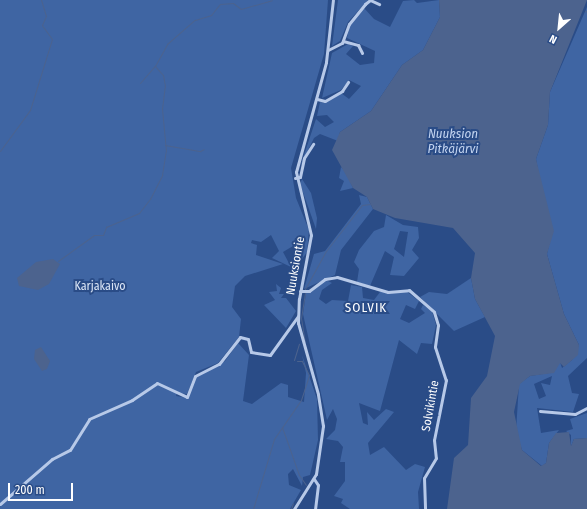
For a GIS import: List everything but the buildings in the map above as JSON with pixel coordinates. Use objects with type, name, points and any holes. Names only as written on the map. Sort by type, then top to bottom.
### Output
[{"type":"street","points":[[296,178],[317,99],[328,50],[333,0]]},
{"type":"street","points":[[328,50],[343,41],[349,24],[361,8],[370,0],[379,4]]},
{"type":"street","points":[[343,41],[358,45],[362,53]]},
{"type":"street","points":[[317,99],[325,101],[342,91],[348,82]]},
{"type":"street","points":[[296,178],[300,177],[304,158],[313,144]]},
{"type":"street","name":"Nuuksiontie","points":[[294,509],[314,479],[322,442],[322,418],[317,388],[301,342],[298,316],[300,291],[312,235],[296,178]]},
{"type":"street","name":"Solvikintie","points":[[300,291],[309,291],[325,279],[337,277],[382,291],[409,290],[436,314],[435,347],[446,380],[434,440],[436,458],[424,478],[425,509]]},
{"type":"street","points":[[0,504],[52,459],[70,450],[90,419],[132,400],[157,382],[187,397],[195,376],[219,364],[240,337],[248,339],[251,352],[270,355],[298,316]]},
{"type":"street","points":[[540,411],[575,414],[587,408]]},
{"type":"street","points":[[314,479],[318,485],[315,509]]},
{"type":"green space","name":"Karjakaivo","points":[[0,0],[328,0],[324,54],[291,168],[296,198],[309,230],[307,252],[300,262],[298,256],[304,239],[295,238],[293,246],[283,252],[291,267],[272,258],[279,251],[271,235],[261,242],[252,240],[251,243],[257,245],[256,255],[283,264],[245,276],[235,286],[232,307],[241,319],[239,337],[218,363],[196,372],[187,394],[177,393],[176,396],[188,398],[195,377],[225,361],[238,343],[249,355],[243,401],[252,404],[281,383],[288,385],[288,397],[304,402],[306,373],[302,355],[317,399],[318,440],[310,475],[303,477],[302,486],[293,469],[288,474],[289,485],[301,490],[290,509],[0,509]]},
{"type":"green space","points":[[338,0],[368,0],[348,22],[340,41],[332,46]]},
{"type":"green space","points":[[414,0],[417,3],[439,0],[440,17],[423,50],[402,65],[371,111],[340,132],[338,141],[320,134],[314,138],[300,167],[316,119],[325,127],[334,122],[327,115],[317,116],[320,102],[325,103],[341,93],[349,99],[361,86],[349,80],[341,90],[322,98],[332,53],[348,44],[353,46],[346,54],[360,65],[374,63],[375,51],[347,38],[350,24],[364,8],[374,19],[390,27],[403,1]]},
{"type":"green space","points":[[587,7],[587,358],[568,376],[572,393],[579,394],[573,412],[537,408],[541,433],[559,430],[549,443],[546,463],[542,466],[522,450],[516,431],[519,384],[530,376],[549,373],[560,362],[562,368],[572,360],[579,345],[564,314],[547,254],[551,237],[536,159],[548,125],[550,92]],"holes":[[[552,376],[550,385],[541,383],[546,396],[539,399],[534,384]]]},
{"type":"green space","points":[[341,167],[346,172],[353,188],[340,191],[344,181],[339,178]]},
{"type":"green space","points":[[302,179],[311,193],[317,218],[316,229],[300,184]]},
{"type":"green space","points":[[359,195],[367,197],[373,209],[341,250],[335,275],[304,289],[314,254],[325,251],[361,204]]},
{"type":"green space","points":[[386,215],[403,225],[418,227],[419,238],[412,250],[419,258],[404,276],[390,275],[394,257],[385,251],[370,286],[357,282],[359,269],[354,262],[359,250],[374,231],[384,227]],"holes":[[[400,231],[408,232],[404,257],[394,249]]]},
{"type":"green space","points":[[471,278],[475,299],[485,317],[454,331],[420,297],[429,292],[447,294]]},
{"type":"green space","points":[[326,280],[332,283],[322,290],[319,299],[326,304],[332,300],[348,301],[351,285],[362,287],[363,298],[374,300],[380,292],[406,291],[419,301],[415,309],[406,305],[400,319],[409,323],[425,313],[421,309],[423,305],[432,311],[436,325],[432,344],[421,343],[417,354],[399,340],[380,411],[359,403],[363,423],[368,425],[367,412],[374,420],[386,409],[394,412],[368,443],[370,455],[384,447],[406,470],[415,464],[425,467],[418,492],[419,509],[350,509],[341,503],[343,499],[334,496],[345,481],[345,462],[340,462],[343,447],[338,441],[326,439],[335,430],[337,419],[333,409],[327,420],[303,314],[306,293]]},
{"type":"green space","points":[[276,284],[281,288],[279,294],[284,294],[281,298],[286,298],[296,311],[286,328],[264,305],[275,300],[269,292],[277,291]]},
{"type":"green space","points":[[587,413],[587,438],[574,439],[571,446],[571,435],[566,431],[573,429],[570,419]]},
{"type":"water","name":"Nuuksion Pitkäjärvi","points":[[439,0],[587,0],[550,92],[548,125],[536,159],[554,231],[547,254],[564,314],[579,345],[578,355],[564,367],[560,363],[554,373],[530,376],[520,384],[514,412],[522,450],[541,466],[546,463],[549,443],[556,433],[569,432],[571,446],[574,439],[587,438],[587,509],[447,509],[454,458],[468,445],[471,398],[487,376],[495,336],[475,299],[471,278],[475,253],[453,228],[395,218],[373,209],[367,197],[353,188],[332,150],[340,132],[371,111],[402,65],[423,50],[440,17]]},
{"type":"water","points":[[53,259],[60,264],[49,284],[38,290],[19,286],[17,278],[36,262]]},
{"type":"water","points":[[41,347],[50,361],[47,369],[42,371],[34,359],[35,350]]},
{"type":"waterway","points":[[0,151],[30,110],[52,39],[42,25],[46,16],[41,0]]},
{"type":"waterway","points":[[58,261],[94,235],[103,235],[106,227],[139,213],[150,199],[162,175],[166,151],[162,109],[165,86],[163,75],[155,66],[167,44],[195,20],[211,15],[220,4],[233,3],[241,9],[272,0]]},
{"type":"waterway","points":[[140,83],[155,66]]},
{"type":"waterway","points":[[165,145],[200,151],[204,149]]},
{"type":"waterway","points":[[305,289],[326,251],[362,205],[370,204]]},
{"type":"waterway","points":[[305,293],[301,318],[305,342]]},
{"type":"waterway","points":[[294,360],[299,344]]},
{"type":"waterway","points":[[253,509],[274,439],[301,400],[309,375],[302,361],[297,361]]},
{"type":"waterway","points":[[282,427],[299,475],[306,485]]},
{"type":"waterway","points":[[291,509],[293,503]]},
{"type":"district","name":"SOLVIK","points":[[366,308]]}]
